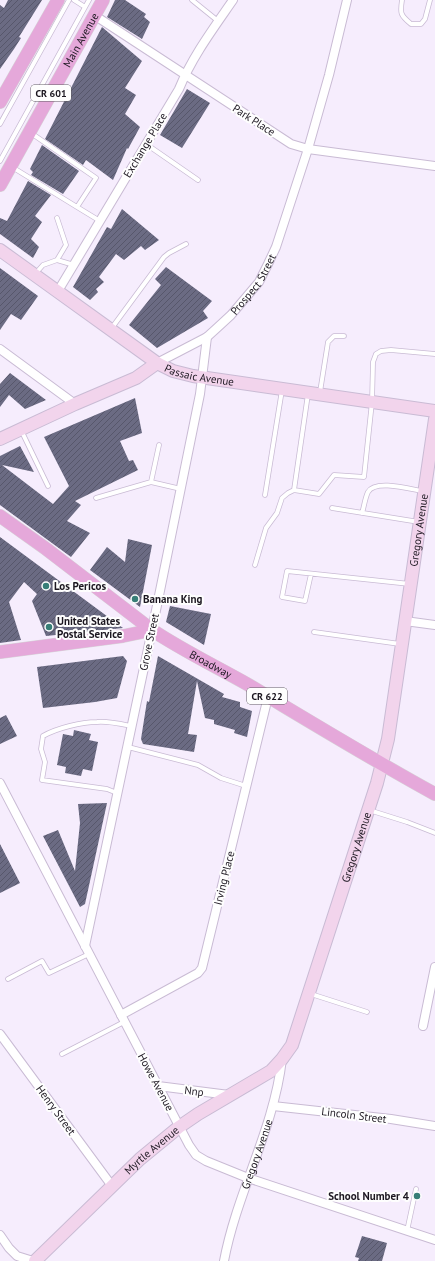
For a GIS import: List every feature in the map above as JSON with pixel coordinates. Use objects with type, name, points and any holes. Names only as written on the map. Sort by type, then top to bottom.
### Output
[{"type":"main road","points":[[0,102],[58,0]]},
{"type":"main road","name":"Main Avenue","points":[[0,186],[5,164],[30,131],[90,11],[103,0]]},
{"type":"main road","name":"Broadway","points":[[0,516],[45,548],[152,630],[435,794]]},
{"type":"main road","points":[[0,652],[123,636],[152,630]]},
{"type":"street","name":"Exchange Place","points":[[58,291],[179,90],[185,74],[196,55],[233,0]]},
{"type":"street","name":"Prospect Street","points":[[0,440],[75,404],[136,378],[157,363],[207,337],[231,315],[259,282],[276,247],[308,149],[347,0]]},
{"type":"street","name":"Park Place","points":[[90,11],[291,144],[308,149],[435,166]]},
{"type":"street","name":"Passaic Avenue","points":[[0,250],[157,363],[173,371],[202,378],[435,411]]},
{"type":"street","name":"Grove Street","points":[[85,946],[181,489],[200,394],[207,337]]},
{"type":"street","points":[[0,348],[75,404]]},
{"type":"street","name":"Gregory Avenue","points":[[224,1261],[248,1178],[273,1106],[282,1059],[292,1045],[369,810],[382,764],[388,739],[435,419]]},
{"type":"street","points":[[405,621],[435,625]]},
{"type":"street","name":"Irving Place","points":[[123,1018],[198,973],[202,968],[268,697]]},
{"type":"street","name":"Howe Avenue","points":[[0,783],[188,1145],[196,1154],[206,1161],[248,1178],[435,1240]]},
{"type":"street","points":[[423,1026],[435,967]]},
{"type":"street","name":"Henry Street","points":[[0,1034],[112,1186]]},
{"type":"street","name":"Myrtle Avenue","points":[[34,1261],[140,1159],[179,1126],[271,1071],[282,1059]]},
{"type":"street","name":"Nnp","points":[[158,1086],[229,1095]]},
{"type":"street","name":"Lincoln Street","points":[[273,1106],[391,1119],[435,1126]]},
{"type":"street","points":[[0,1235],[9,1248],[18,1256],[34,1261]]},
{"type":"lane","points":[[0,124],[69,0]]},
{"type":"lane","points":[[74,0],[90,11]]},
{"type":"lane","points":[[89,0],[90,11],[5,164],[100,221]]},
{"type":"lane","points":[[192,0],[219,21]]},
{"type":"lane","points":[[402,0],[402,16],[411,24],[421,24],[425,19],[430,0]]},
{"type":"lane","points":[[30,131],[96,178],[77,207]]},
{"type":"lane","points":[[146,144],[198,180]]},
{"type":"lane","points":[[57,218],[66,245],[57,260]]},
{"type":"lane","points":[[111,329],[164,257],[186,244]]},
{"type":"lane","points":[[35,274],[43,265],[57,260],[74,265]]},
{"type":"lane","points":[[320,395],[328,342],[334,336],[344,336]]},
{"type":"lane","points":[[255,565],[266,528],[277,513],[282,498],[288,493],[294,490],[319,494],[334,475],[364,478],[372,402],[373,362],[376,354],[381,351],[391,350],[435,354]]},
{"type":"lane","points":[[265,495],[282,390]]},
{"type":"lane","points":[[294,490],[308,393]]},
{"type":"lane","points":[[21,429],[48,486]]},
{"type":"lane","points":[[151,482],[158,445]]},
{"type":"lane","points":[[96,498],[151,482],[181,489]]},
{"type":"lane","points":[[362,513],[368,492],[377,486],[390,486],[424,492]]},
{"type":"lane","points":[[332,508],[420,522]]},
{"type":"lane","points":[[311,574],[305,601],[282,597],[287,571],[411,584]]},
{"type":"lane","points":[[314,632],[402,644]]},
{"type":"lane","points":[[117,793],[106,789],[42,780],[45,762],[41,749],[43,736],[74,725],[99,721],[132,726]]},
{"type":"lane","points":[[127,746],[198,765],[221,778],[246,786]]},
{"type":"lane","points":[[369,810],[435,833]]},
{"type":"lane","points":[[8,979],[42,961],[49,973],[89,954]]},
{"type":"lane","points":[[309,993],[367,1012]]},
{"type":"lane","points":[[62,1054],[123,1018]]},
{"type":"lane","points":[[407,1231],[416,1189]]},
{"type":"building","points":[[8,0],[42,0],[19,37],[21,38],[0,69],[0,5],[4,8]]},
{"type":"building","points":[[115,0],[125,0],[146,14],[144,17],[150,22],[142,39],[107,17]]},
{"type":"building","points":[[102,27],[142,61],[125,88],[136,95],[125,114],[140,127],[128,149],[127,148],[113,180],[86,160],[83,165],[45,139]]},
{"type":"building","points":[[187,89],[210,103],[182,148],[160,135]]},
{"type":"building","points":[[42,145],[79,171],[63,194],[31,175],[33,172],[30,169]]},
{"type":"building","points":[[28,181],[51,195],[35,216],[42,222],[31,239],[39,247],[33,258],[0,234],[0,218],[7,221]]},
{"type":"building","points":[[122,209],[159,240],[145,250],[141,246],[124,260],[116,254],[99,277],[104,282],[96,289],[98,292],[90,300],[73,287],[107,227],[111,229]]},
{"type":"building","points":[[166,267],[212,301],[203,311],[208,318],[157,348],[129,325],[161,285],[155,279]]},
{"type":"building","points":[[0,268],[38,296],[21,320],[11,314],[0,330]]},
{"type":"building","points":[[10,373],[46,400],[25,409],[9,395],[0,407],[0,384]]},
{"type":"building","points":[[135,398],[142,433],[120,441],[129,461],[133,460],[138,470],[75,501],[81,505],[67,521],[90,533],[71,557],[0,505],[0,456],[20,446],[34,472],[2,465],[53,504],[69,486],[44,437]]},
{"type":"building","points":[[0,537],[123,628],[46,636],[32,601],[37,594],[24,582],[9,602],[21,640],[0,643]]},
{"type":"building","points":[[128,539],[152,545],[140,607],[90,570],[107,547],[125,562]]},
{"type":"building","points":[[170,606],[211,614],[204,645],[166,622]]},
{"type":"building","points":[[123,656],[127,661],[117,698],[43,708],[37,667]]},
{"type":"building","points":[[158,656],[224,694],[222,697],[240,702],[240,707],[252,711],[247,737],[234,733],[235,730],[214,724],[214,720],[205,718],[197,681],[188,734],[197,735],[194,752],[143,744],[141,739],[147,701],[149,702]]},
{"type":"building","points":[[6,715],[17,736],[0,744],[0,718]]},
{"type":"building","points":[[74,730],[91,734],[89,740],[98,742],[92,771],[83,769],[81,776],[65,773],[66,767],[57,765],[63,734],[73,736]]},
{"type":"building","points":[[107,803],[85,904],[80,907],[43,836],[58,830],[75,871],[80,823],[78,804]]},
{"type":"building","points":[[0,844],[20,883],[0,893]]},
{"type":"building","points":[[362,1236],[387,1243],[382,1261],[358,1261],[359,1258],[355,1257]]},
{"type":"place","name":"Los Pericos","points":[[46,586]]},
{"type":"place","name":"Banana King","points":[[135,599]]},
{"type":"place","name":"United States Postal Service","points":[[49,627]]},
{"type":"place","name":"School Number 4","points":[[417,1196]]}]
